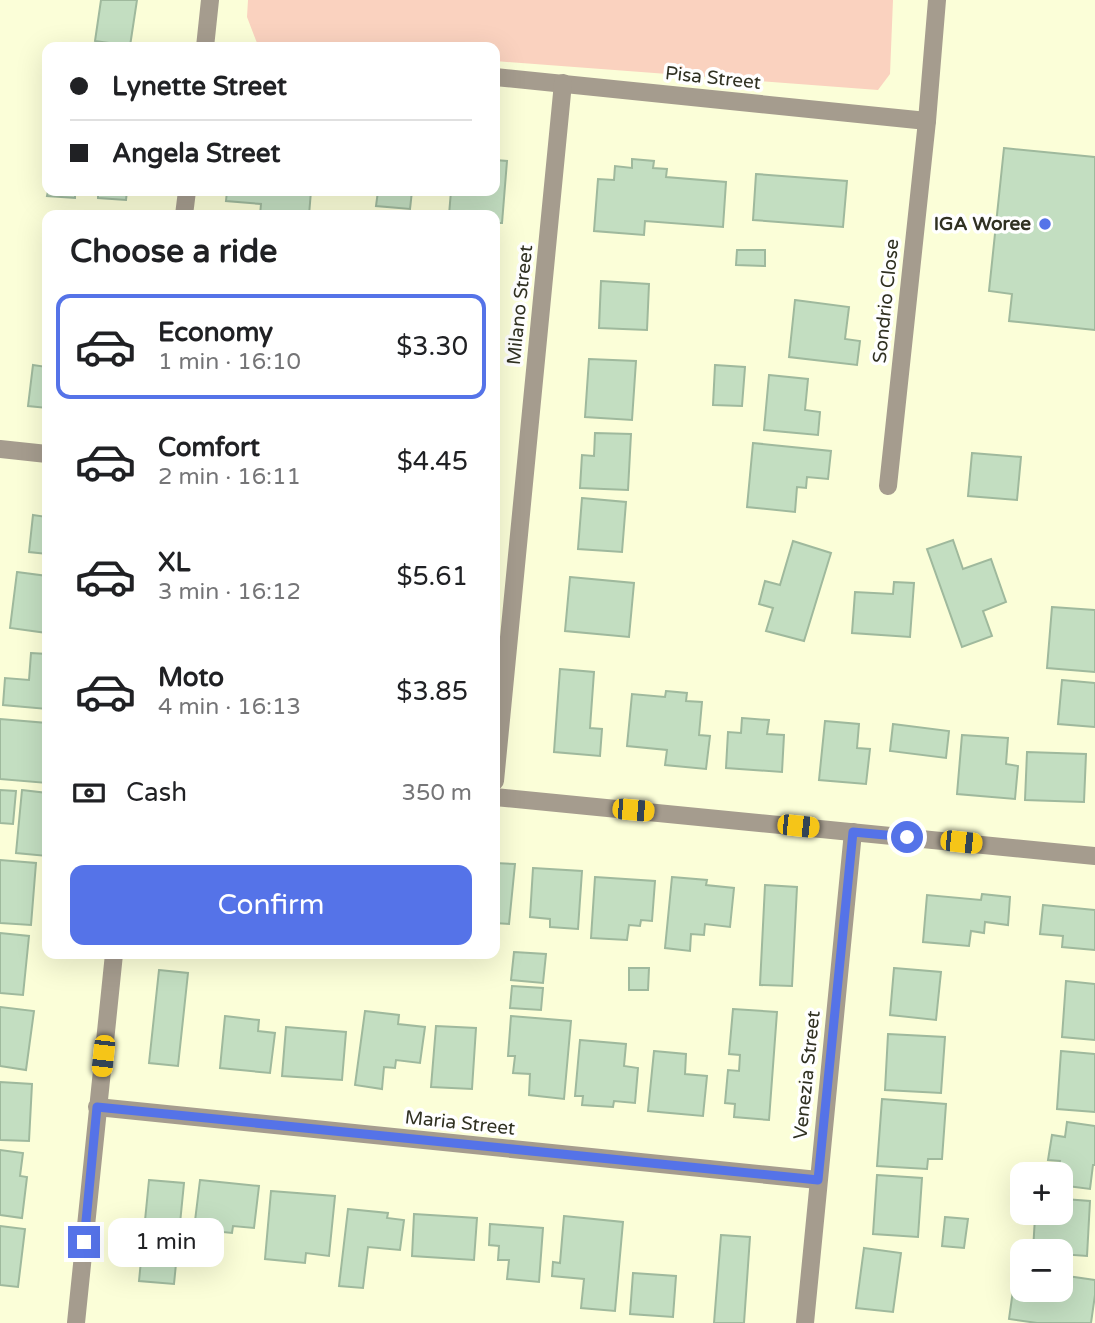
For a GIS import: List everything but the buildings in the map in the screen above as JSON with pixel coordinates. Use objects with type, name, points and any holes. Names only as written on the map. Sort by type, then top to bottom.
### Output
[{"type":"street","points":[[206,42],[210,0]]},
{"type":"street","name":"Sondrio Close","points":[[888,486],[927,121],[937,0]]},
{"type":"street","name":"Pisa Street","points":[[500,77],[927,121]]},
{"type":"street","name":"Milano Street","points":[[500,730],[563,83]]},
{"type":"street","points":[[0,449],[42,453]]},
{"type":"street","points":[[500,797],[1095,856]]},
{"type":"street","name":"Venezia Street","points":[[805,1323],[853,832]]},
{"type":"street","points":[[76,1323],[113,959]]},
{"type":"street","name":"Maria Street","points":[[97,1107],[818,1180]]},
{"type":"shaded area","points":[[248,0],[893,0],[890,74],[878,90],[500,61],[500,42],[257,42],[247,17]]},
{"type":"place","name":"IGA Woree","points":[[1045,224]]},
{"type":"route","points":[[84,1242],[97,1107],[818,1180],[853,832],[907,837]]}]
